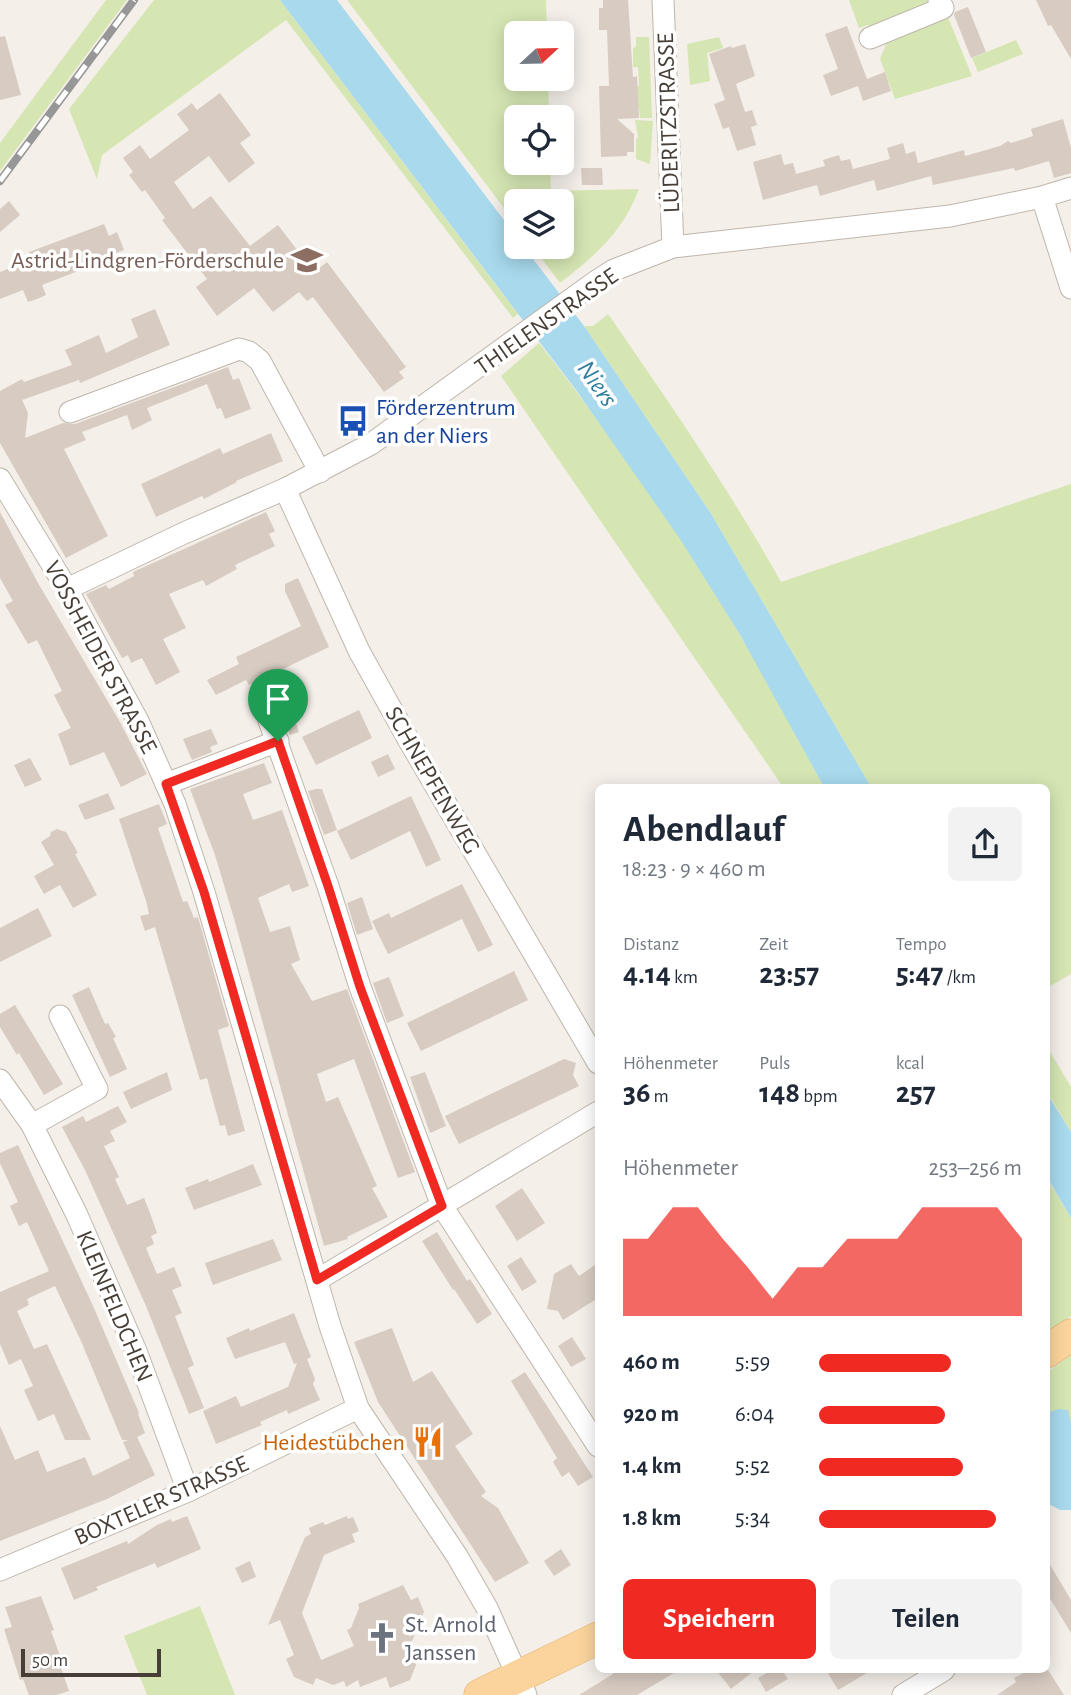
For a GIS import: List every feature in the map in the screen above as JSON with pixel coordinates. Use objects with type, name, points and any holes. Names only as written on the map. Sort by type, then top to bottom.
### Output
[{"type":"main road","points":[[1050,1349],[1071,1335]]},
{"type":"main road","points":[[480,1695],[522,1686],[595,1640]]},
{"type":"street","name":"LÜDERITZSTRASSE","points":[[663,0],[673,247]]},
{"type":"street","points":[[870,38],[943,8],[939,0]]},
{"type":"street","name":"THIELENSTRASSE","points":[[67,589],[184,533],[285,489],[371,444],[614,270],[673,247],[950,216],[1042,197],[1071,188]]},
{"type":"street","points":[[1042,197],[1071,288]]},
{"type":"street","points":[[70,412],[239,349],[249,352],[260,361],[320,472]]},
{"type":"street","name":"VOSSHEIDER STRASSE","points":[[0,479],[67,589],[138,721],[166,784],[204,892],[344,1372],[358,1408],[457,1556],[487,1608],[522,1686]]},
{"type":"street","name":"SCHNEPFENWEG","points":[[285,489],[359,651],[595,1058]]},
{"type":"street","points":[[261,698],[328,886],[360,987],[442,1206],[595,1441]]},
{"type":"street","points":[[166,784],[278,741]]},
{"type":"street","points":[[32,1125],[97,1090],[60,1016]]},
{"type":"street","name":"KLEINFELDCHEN","points":[[0,1080],[32,1125],[77,1215],[136,1350],[188,1490]]},
{"type":"street","points":[[317,1280],[595,1114]]},
{"type":"street","name":"BOXTELER STRASSE","points":[[0,1570],[188,1490],[358,1408]]},
{"type":"street","points":[[903,1695],[939,1673]]},
{"type":"green space","points":[[106,0],[127,0],[0,171],[0,143]]},
{"type":"green space","points":[[154,0],[280,0],[518,314],[513,318],[286,20],[102,155],[97,179],[69,109]]},
{"type":"green space","points":[[347,0],[546,0],[547,21],[504,21],[504,91],[548,91],[549,105],[504,105],[504,175],[550,175],[551,189],[504,189],[504,208]]},
{"type":"green space","points":[[849,0],[929,0],[925,10],[875,29],[868,25],[859,28]]},
{"type":"green space","points":[[947,15],[972,76],[895,99],[880,59],[889,37]]},
{"type":"green space","points":[[636,37],[649,37],[652,118],[640,118],[639,109],[634,109],[633,87],[639,86],[638,67],[633,67]]},
{"type":"green space","points":[[719,37],[723,48],[707,53],[710,81],[690,85],[687,44]]},
{"type":"green space","points":[[1016,40],[1023,54],[978,72],[972,58]]},
{"type":"green space","points":[[635,120],[653,121],[650,164],[636,159],[638,137]]},
{"type":"green space","points":[[639,189],[625,218],[607,242],[560,283],[542,259],[574,259],[574,190]]},
{"type":"green space","points":[[608,314],[676,413],[781,582],[1071,484],[1071,974],[1050,986],[1050,784],[869,784],[710,512],[584,326],[593,326]]},
{"type":"green space","points":[[539,343],[618,449],[693,558],[750,652],[822,784],[781,784],[501,376]]},
{"type":"green space","points":[[1050,1052],[1071,1087],[1071,1132],[1050,1097]]},
{"type":"green space","points":[[1050,1184],[1071,1218],[1071,1316],[1050,1331]]},
{"type":"green space","points":[[1071,1355],[1071,1482],[1050,1464],[1050,1370]]},
{"type":"green space","points":[[200,1606],[235,1695],[147,1695],[124,1636]]},
{"type":"water","name":"Niers","points":[[280,0],[337,0],[504,220],[504,259],[533,259],[584,326],[710,512],[869,784],[822,784],[739,633],[680,539],[576,390]]},
{"type":"water","points":[[1050,1098],[1071,1132],[1071,1218],[1050,1182]]},
{"type":"water","points":[[1068,1410],[1071,1424],[1071,1510],[1060,1510],[1050,1505],[1050,1412]]},
{"type":"building","points":[[603,0],[628,0],[633,77],[637,76],[639,118],[617,119],[634,134],[634,152],[627,152],[627,156],[601,157],[599,86],[609,86],[607,30],[599,30],[599,8],[603,8]]},
{"type":"building","points":[[1036,0],[1071,0],[1071,59],[1051,25],[1048,26]]},
{"type":"building","points":[[968,7],[986,52],[971,58],[954,15],[955,12]]},
{"type":"building","points":[[847,26],[867,79],[885,72],[891,91],[863,101],[858,86],[831,96],[823,75],[838,69],[825,34]]},
{"type":"building","points":[[5,36],[21,95],[0,100],[0,37]]},
{"type":"building","points":[[745,44],[755,76],[736,84],[745,112],[752,110],[757,125],[751,127],[756,145],[737,151],[729,127],[723,129],[714,104],[725,100],[709,54]]},
{"type":"building","points":[[220,93],[251,135],[240,143],[255,163],[229,183],[209,156],[174,182],[193,209],[211,196],[250,246],[278,225],[314,272],[327,262],[406,367],[399,372],[404,378],[384,392],[313,297],[307,301],[299,292],[273,312],[254,288],[217,316],[196,287],[207,279],[162,220],[165,218],[145,190],[142,192],[129,175],[133,172],[123,158],[140,145],[150,159],[189,130],[177,114],[192,103],[197,110]]},
{"type":"building","points":[[1063,119],[1071,148],[1071,173],[1054,178],[1049,161],[1015,171],[1014,168],[933,185],[931,176],[877,191],[874,180],[820,196],[817,185],[763,200],[753,162],[781,154],[784,165],[793,163],[796,174],[825,166],[823,160],[839,155],[841,161],[850,159],[853,169],[890,159],[887,148],[903,143],[906,154],[915,151],[918,163],[964,150],[965,156],[1008,141],[1011,143],[1033,136],[1031,129]]},
{"type":"building","points":[[581,168],[602,168],[603,185],[582,185]]},
{"type":"building","points":[[9,201],[20,215],[0,232],[0,209]]},
{"type":"building","points":[[104,224],[109,236],[117,232],[124,250],[42,285],[46,295],[37,299],[28,302],[23,290],[0,299],[0,272],[31,260],[29,252]]},
{"type":"building","points":[[155,309],[170,345],[80,383],[79,380],[22,400],[28,413],[25,438],[63,423],[75,424],[228,367],[233,380],[239,378],[251,409],[225,419],[221,408],[217,409],[207,384],[147,408],[152,420],[132,430],[127,415],[82,432],[86,440],[64,449],[108,536],[66,558],[0,443],[0,391],[22,379],[24,382],[72,365],[65,350],[99,335],[106,353],[138,337],[131,319]]},
{"type":"building","points":[[271,433],[283,461],[236,481],[204,499],[202,496],[156,517],[141,484],[220,448],[223,454]]},
{"type":"building","points":[[0,512],[147,774],[121,787],[104,752],[70,766],[58,734],[71,728],[54,695],[62,691],[37,640],[28,644],[5,605],[13,601],[0,578]]},
{"type":"building","points":[[266,512],[275,531],[269,534],[275,546],[235,565],[237,569],[206,586],[203,580],[169,594],[186,628],[163,639],[180,672],[156,685],[142,658],[131,663],[128,655],[122,658],[86,594],[106,585],[109,589],[134,576],[133,572]]},
{"type":"building","points":[[298,578],[329,647],[249,685],[246,680],[216,695],[207,680],[239,664],[236,657],[301,626],[285,591],[285,584]]},
{"type":"building","points":[[288,700],[299,732],[290,735],[277,704]]},
{"type":"building","points":[[359,710],[372,738],[316,765],[302,737]]},
{"type":"building","points":[[211,729],[218,744],[210,747],[212,752],[192,760],[183,739]]},
{"type":"building","points":[[388,754],[395,769],[378,777],[371,762]]},
{"type":"building","points":[[30,758],[42,780],[25,787],[14,765]]},
{"type":"building","points":[[264,763],[272,783],[243,794],[253,820],[282,810],[309,886],[292,892],[289,884],[258,898],[270,932],[290,926],[300,960],[291,964],[312,1001],[347,989],[415,1172],[398,1178],[354,1059],[317,1074],[326,1102],[338,1097],[377,1186],[372,1188],[388,1217],[347,1237],[348,1239],[324,1246],[235,922],[215,855],[190,789]]},
{"type":"building","points":[[322,789],[337,830],[324,835],[308,791]]},
{"type":"building","points":[[108,793],[115,809],[85,820],[78,805]]},
{"type":"building","points":[[411,796],[441,860],[426,867],[410,831],[351,860],[337,831]]},
{"type":"building","points":[[159,804],[167,824],[158,828],[183,902],[187,901],[194,918],[198,917],[229,1026],[218,1030],[245,1131],[228,1136],[225,1125],[220,1126],[207,1078],[200,1080],[155,927],[145,931],[140,916],[149,914],[146,901],[119,819]]},
{"type":"building","points":[[57,829],[66,832],[97,895],[73,908],[60,885],[44,894],[34,876],[54,865],[41,842]]},
{"type":"building","points":[[462,884],[493,945],[478,952],[462,919],[388,954],[372,921],[389,913],[391,918]]},
{"type":"building","points":[[362,897],[373,929],[357,935],[347,903]]},
{"type":"building","points":[[38,908],[52,936],[0,962],[0,928]]},
{"type":"building","points":[[514,971],[528,1000],[421,1051],[407,1023]]},
{"type":"building","points":[[389,977],[404,1016],[387,1023],[373,983]]},
{"type":"building","points":[[89,987],[105,1024],[108,1023],[116,1037],[113,1038],[127,1069],[110,1077],[72,995]]},
{"type":"building","points":[[15,1005],[63,1084],[44,1095],[0,1027],[0,1014]]},
{"type":"building","points":[[564,1059],[576,1063],[573,1075],[579,1086],[459,1144],[445,1116]]},
{"type":"building","points":[[167,1072],[172,1090],[131,1109],[123,1092]]},
{"type":"building","points":[[425,1072],[446,1126],[430,1133],[410,1077]]},
{"type":"building","points":[[118,1106],[127,1122],[110,1131],[115,1141],[104,1146],[119,1177],[115,1179],[127,1205],[144,1198],[157,1233],[151,1236],[154,1244],[146,1248],[157,1274],[174,1267],[182,1286],[172,1290],[182,1313],[175,1316],[194,1365],[188,1368],[204,1408],[189,1414],[146,1306],[85,1170],[62,1127],[83,1116],[86,1122]]},
{"type":"building","points":[[18,1145],[94,1308],[139,1413],[145,1433],[137,1437],[155,1475],[107,1499],[0,1541],[0,1426],[15,1460],[38,1450],[47,1472],[85,1457],[93,1476],[130,1458],[123,1442],[128,1440],[122,1440],[55,1286],[27,1299],[29,1305],[17,1311],[34,1349],[47,1344],[91,1440],[65,1440],[54,1414],[38,1421],[24,1390],[33,1386],[21,1359],[9,1365],[0,1344],[0,1292],[49,1271],[27,1222],[19,1226],[10,1206],[18,1202],[0,1163],[0,1153]]},
{"type":"building","points":[[253,1164],[262,1185],[194,1210],[185,1188],[208,1179],[209,1182]]},
{"type":"building","points":[[522,1188],[545,1223],[517,1241],[495,1206]]},
{"type":"building","points":[[437,1232],[467,1281],[470,1279],[492,1314],[477,1324],[422,1241]]},
{"type":"building","points":[[273,1239],[282,1260],[213,1285],[205,1263]]},
{"type":"building","points":[[521,1257],[537,1282],[522,1291],[507,1266]]},
{"type":"building","points":[[571,1264],[579,1276],[595,1265],[595,1300],[563,1320],[558,1311],[547,1309],[554,1274]]},
{"type":"building","points":[[294,1313],[311,1357],[307,1359],[320,1400],[288,1414],[287,1410],[260,1422],[262,1425],[216,1444],[203,1411],[236,1396],[241,1407],[288,1387],[297,1363],[294,1364],[285,1342],[235,1359],[226,1338]]},
{"type":"building","points":[[392,1328],[413,1382],[432,1371],[473,1434],[455,1446],[486,1492],[481,1496],[498,1508],[529,1563],[495,1582],[378,1402],[354,1342]]},
{"type":"building","points":[[572,1337],[586,1359],[571,1367],[558,1346]]},
{"type":"building","points":[[525,1372],[593,1477],[578,1486],[569,1472],[562,1477],[553,1462],[557,1458],[511,1381]]},
{"type":"building","points":[[187,1516],[201,1549],[157,1568],[155,1563],[96,1587],[98,1590],[74,1600],[61,1568],[127,1541],[128,1544],[157,1525]]},
{"type":"building","points":[[347,1516],[348,1519],[353,1517],[359,1531],[352,1534],[355,1542],[324,1555],[302,1613],[321,1660],[354,1646],[347,1630],[351,1628],[358,1604],[403,1585],[411,1600],[418,1597],[424,1612],[406,1656],[418,1660],[410,1680],[390,1688],[386,1677],[360,1687],[358,1680],[346,1687],[344,1681],[333,1685],[316,1678],[313,1685],[294,1677],[286,1659],[294,1655],[280,1620],[268,1625],[305,1537],[311,1534],[309,1528]]},
{"type":"building","points":[[561,1549],[571,1565],[554,1576],[544,1561]]},
{"type":"building","points":[[250,1561],[256,1577],[242,1583],[235,1568]]},
{"type":"building","points":[[1050,1565],[1071,1600],[1071,1633],[1050,1599]]},
{"type":"building","points":[[41,1596],[54,1630],[51,1631],[64,1667],[61,1668],[69,1691],[56,1695],[29,1695],[23,1679],[20,1680],[4,1629],[12,1627],[5,1607]]},
{"type":"building","points":[[674,1673],[637,1695],[579,1695],[613,1674]]},
{"type":"building","points":[[718,1673],[751,1673],[731,1689]]},
{"type":"building","points":[[767,1673],[784,1673],[788,1679],[766,1692],[758,1678]]},
{"type":"building","points":[[828,1673],[867,1673],[838,1690]]},
{"type":"building","points":[[1023,1673],[1050,1673],[1064,1695],[997,1695],[1016,1682],[1014,1678]]},
{"type":"railway","points":[[0,181],[134,0]]},
{"type":"place","name":"Astrid-Lindgren-Förderschule","points":[[307,260]]},
{"type":"place","name":"Förderzentrum an der Niers","points":[[353,421]]},
{"type":"place","name":"Heidestübchen","points":[[428,1442]]},
{"type":"place","name":"St. Arnold Janssen","points":[[382,1638]]},
{"type":"route","points":[[278,741],[360,987],[442,1206],[317,1280],[204,892],[166,784],[278,741]]}]
